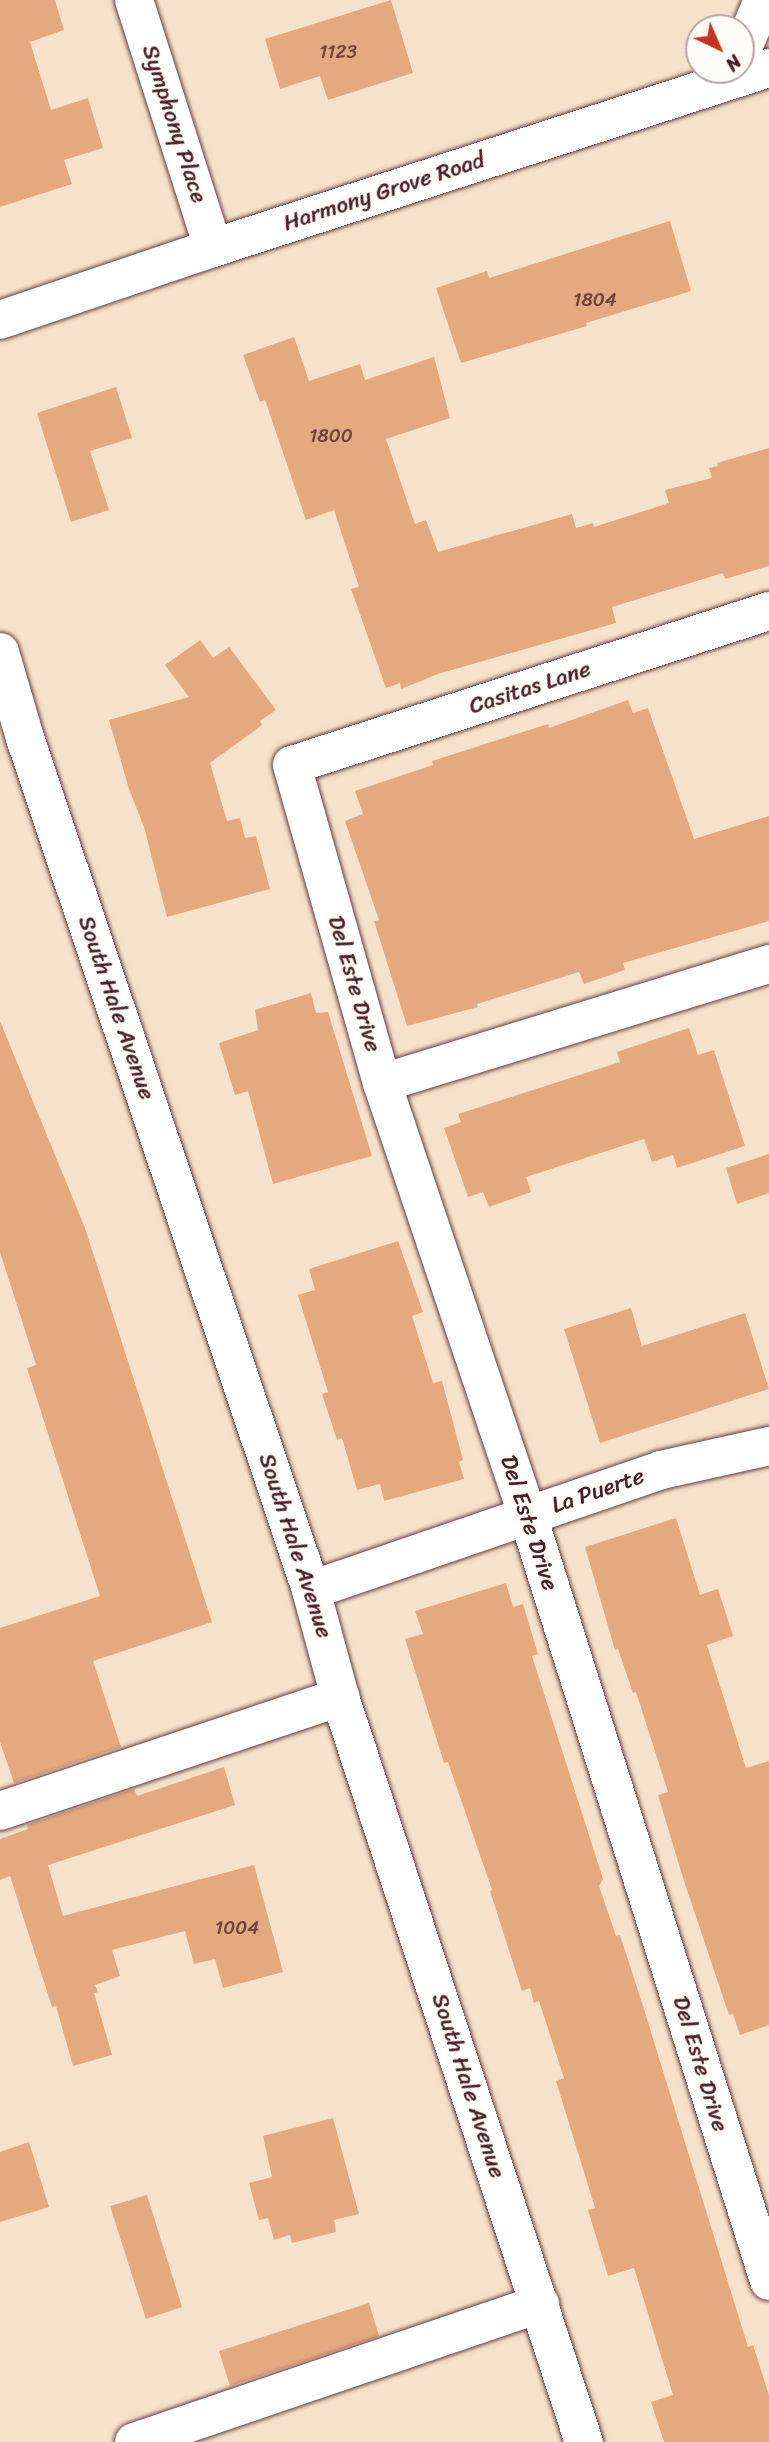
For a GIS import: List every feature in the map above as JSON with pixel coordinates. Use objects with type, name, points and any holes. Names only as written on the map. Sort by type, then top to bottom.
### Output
[{"type":"street","name":"Symphony Place","points":[[134,0],[213,248]]},
{"type":"street","points":[[755,19],[763,0]]},
{"type":"street","name":"Harmony Grove Road","points":[[0,320],[689,84]]},
{"type":"street","name":"Casitas Lane","points":[[292,765],[769,611]]},
{"type":"street","name":"South Hale Avenue","points":[[0,652],[12,742],[312,1590],[340,1697],[584,2442]]},
{"type":"street","name":"Del Este Drive","points":[[292,765],[382,1083],[528,1516],[769,2281]]},
{"type":"street","points":[[382,1083],[769,964]]},
{"type":"street","name":"La Puerte","points":[[312,1590],[661,1470],[769,1446]]},
{"type":"street","points":[[0,1811],[340,1697]]},
{"type":"street","points":[[134,2442],[540,2304]]},
{"type":"building","points":[[0,0],[55,0],[64,30],[30,42],[51,110],[88,98],[103,148],[64,160],[72,184],[0,207]]},
{"type":"building","points":[[391,0],[413,73],[328,100],[320,76],[280,89],[265,39]]},
{"type":"building","points":[[670,221],[691,291],[586,323],[587,326],[461,363],[436,288],[487,271],[489,278]]},
{"type":"building","points":[[294,337],[309,381],[360,364],[365,380],[434,357],[450,418],[386,439],[415,524],[426,520],[438,552],[572,514],[576,528],[593,523],[594,527],[669,503],[665,490],[712,478],[709,468],[718,466],[717,463],[769,448],[769,566],[725,579],[723,573],[612,607],[616,623],[438,674],[401,689],[400,683],[386,688],[351,589],[359,587],[334,510],[306,520],[265,400],[260,402],[243,355]]},
{"type":"building","points":[[116,387],[132,438],[90,451],[109,510],[71,522],[37,413]]},
{"type":"building","points":[[200,640],[213,658],[229,647],[276,710],[260,721],[262,725],[210,763],[227,821],[240,818],[245,838],[256,836],[270,889],[167,917],[144,827],[129,789],[109,720],[189,697],[165,665]]},
{"type":"building","points":[[628,700],[633,713],[648,708],[694,839],[769,816],[769,921],[623,963],[625,970],[584,984],[579,972],[477,1004],[478,1007],[407,1026],[374,921],[379,920],[345,821],[363,814],[355,791],[433,765],[432,761],[548,724],[549,728]]},
{"type":"building","points":[[311,993],[316,1013],[328,1012],[372,1156],[273,1184],[248,1091],[235,1095],[219,1043],[258,1030],[255,1010]]},
{"type":"building","points":[[0,1021],[85,1228],[212,1622],[93,1661],[121,1747],[14,1783],[0,1742],[0,1628],[100,1596],[27,1368],[36,1365],[0,1252]]},
{"type":"building","points":[[689,1028],[698,1055],[714,1050],[745,1146],[677,1168],[673,1155],[652,1162],[644,1139],[526,1177],[531,1192],[489,1207],[483,1192],[468,1197],[444,1128],[461,1122],[458,1114],[620,1062],[617,1052]]},
{"type":"building","points":[[769,1154],[769,1193],[737,1204],[726,1168]]},
{"type":"building","points":[[398,1241],[423,1312],[412,1316],[433,1383],[442,1381],[463,1460],[459,1462],[464,1479],[384,1501],[380,1484],[357,1490],[342,1438],[337,1440],[322,1394],[328,1392],[298,1295],[315,1290],[309,1269]]},
{"type":"building","points":[[631,1308],[642,1346],[745,1313],[769,1389],[600,1443],[564,1329]]},
{"type":"building","points":[[676,1518],[700,1595],[718,1589],[733,1636],[707,1645],[746,1768],[769,1761],[769,2025],[740,2035],[733,2014],[729,2015],[683,1878],[658,1795],[668,1792],[636,1692],[633,1693],[618,1649],[615,1650],[585,1547]]},
{"type":"building","points":[[506,1583],[513,1607],[523,1604],[538,1654],[532,1656],[603,1879],[599,1886],[616,1936],[620,1935],[643,2006],[748,2347],[753,2345],[769,2395],[769,2442],[664,2442],[651,2402],[673,2395],[634,2268],[608,2276],[588,2210],[595,2208],[556,2081],[564,2078],[539,2001],[534,2003],[530,1988],[522,1991],[490,1891],[492,1890],[448,1762],[444,1763],[405,1639],[423,1634],[415,1611]]},
{"type":"building","points":[[224,1767],[235,1805],[48,1865],[63,1916],[254,1865],[283,1972],[223,1988],[215,1959],[194,1964],[185,1931],[112,1950],[120,1976],[95,1985],[98,1992],[94,1993],[112,2055],[73,2066],[56,2006],[52,2007],[10,1876],[0,1880],[0,1839],[28,1829],[27,1825],[134,1789],[137,1796]]},
{"type":"building","points":[[333,2118],[359,2214],[334,2220],[336,2232],[292,2243],[290,2235],[274,2240],[268,2218],[259,2220],[249,2183],[272,2177],[263,2136]]},
{"type":"building","points":[[29,2142],[49,2207],[0,2222],[0,2152]]},
{"type":"building","points":[[147,2195],[182,2307],[146,2319],[110,2206]]},
{"type":"building","points":[[369,2303],[379,2336],[230,2386],[219,2351]]}]
